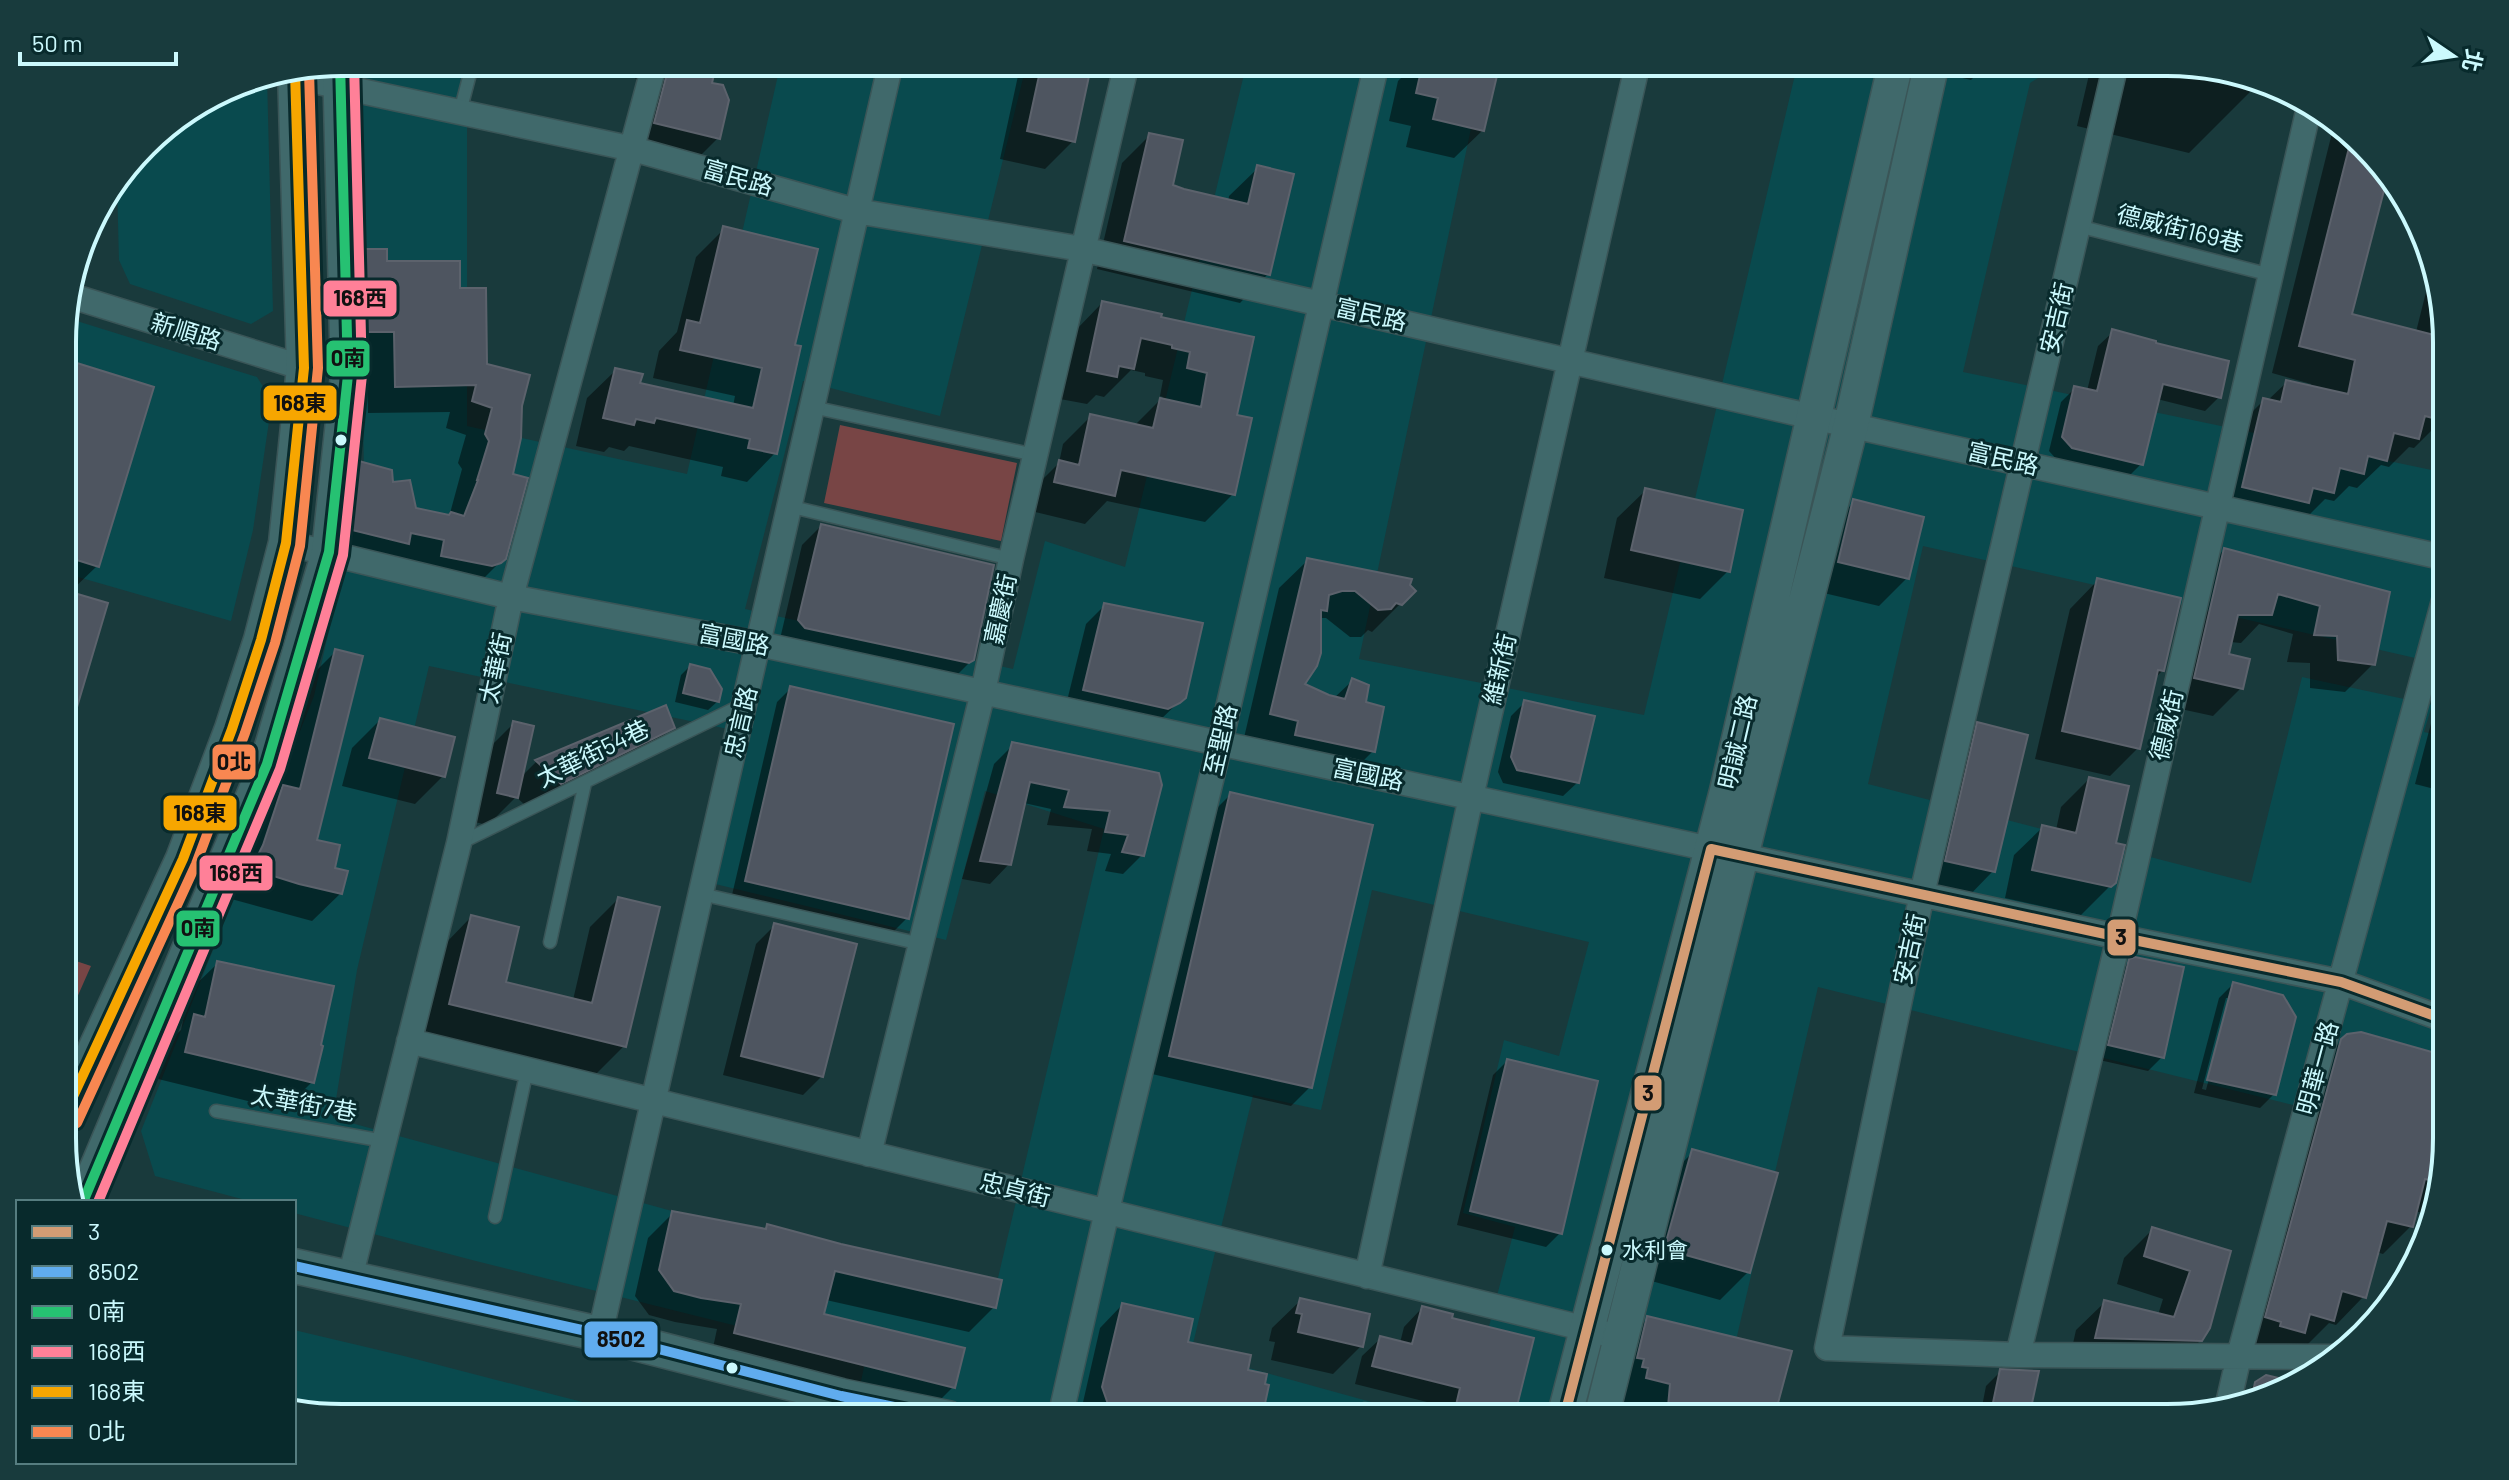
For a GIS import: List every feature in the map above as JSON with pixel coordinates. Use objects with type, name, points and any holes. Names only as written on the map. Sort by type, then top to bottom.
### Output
[{"type":"street","points":[[84,1200],[267,764],[329,552],[348,375],[340,76]]},
{"type":"street","name":"富民路","points":[[346,76],[460,112],[633,149],[856,211],[1082,249],[2432,555]]},
{"type":"street","name":"太華街","points":[[350,1278],[459,843],[511,597],[651,76]]},
{"type":"street","name":"忠言路","points":[[600,1334],[888,76]]},
{"type":"street","name":"嘉慶街","points":[[869,1154],[983,692],[1124,76]]},
{"type":"street","name":"至聖路","points":[[1063,1404],[1374,76]]},
{"type":"street","name":"維新街","points":[[1367,1276],[1471,797],[1635,76]]},
{"type":"street","name":"明誠二路","points":[[1605,1403],[1726,852],[1813,417],[1893,76]]},
{"type":"street","name":"明誠二路","points":[[1568,1403],[1586,1328],[1851,425],[1929,76]]},
{"type":"street","name":"安吉街","points":[[2113,76],[1922,894],[1827,1348],[2018,1355],[2317,1357]]},
{"type":"street","points":[[76,1091],[183,859],[237,714],[261,640],[286,543],[304,368],[295,80]]},
{"type":"street","name":"德威街","points":[[2018,1355],[2119,937],[2271,275],[2301,113]]},
{"type":"street","name":"新順路","points":[[80,299],[304,368]]},
{"type":"street","name":"富國路","points":[[286,543],[511,597],[759,644],[2341,982],[2432,1015]]},
{"type":"street","name":"明華一路","points":[[2230,1396],[2432,645]]},
{"type":"street","name":"忠貞街","points":[[409,1041],[1621,1337]]},
{"type":"street","points":[[296,1266],[600,1334],[852,1404]]},
{"type":"lane","points":[[460,112],[469,76]]},
{"type":"lane","name":"德威街169巷","points":[[2078,226],[2271,275]]},
{"type":"lane","points":[[812,407],[1035,455]]},
{"type":"lane","points":[[788,506],[1011,559]]},
{"type":"lane","name":"太華街54巷","points":[[459,843],[745,703]]},
{"type":"lane","points":[[550,942],[585,783]]},
{"type":"lane","points":[[701,894],[921,944]]},
{"type":"lane","points":[[495,1217],[527,1070]]},
{"type":"lane","name":"太華街7巷","points":[[216,1111],[384,1141]]},
{"type":"shaded area","points":[[358,76],[467,76],[467,426],[687,474],[778,76],[1024,76],[940,416],[803,381],[745,609],[1013,669],[1045,541],[1125,567],[1244,76],[1482,76],[1359,659],[1644,715],[1795,76],[2041,76],[2030,83],[1963,372],[2432,470],[2432,662],[1923,546],[1868,784],[2251,883],[2302,677],[2432,705],[2424,732],[2432,734],[2432,1140],[1818,987],[1721,1403],[1469,1403],[1515,1227],[1463,1213],[1504,1040],[1559,1056],[1589,942],[1372,890],[1321,1110],[1253,1095],[1191,1352],[1376,1403],[856,1404],[866,1358],[296,1214],[296,1200],[245,1200],[155,1176],[141,1131],[314,696],[364,478]],"holes":[[[429,666],[747,733],[711,883],[946,940],[985,791],[1104,829],[993,1299],[333,1118],[357,970]]]},
{"type":"shaded area","points":[[267,87],[273,311],[251,324],[130,284],[119,260],[117,200],[142,166],[166,142],[194,121],[240,96]]},
{"type":"shaded area","points":[[77,321],[257,377],[272,401],[253,530],[231,621],[76,576]]},
{"type":"shaded area","points":[[840,425],[1017,463],[1001,541],[824,503]]},
{"type":"shaded area","points":[[76,961],[91,966],[76,1000]]},
{"type":"shaded area","points":[[296,1330],[589,1404],[342,1404],[296,1400]]},
{"type":"building","points":[[666,76],[714,76],[712,83],[723,85],[729,100],[720,139],[654,123]]},
{"type":"building","points":[[1039,76],[1089,76],[1075,142],[1027,131]]},
{"type":"building","points":[[1420,76],[1497,76],[1484,131],[1433,119],[1438,98],[1416,93]]},
{"type":"building","points":[[1149,133],[1183,140],[1173,185],[1184,189],[1248,204],[1257,165],[1294,174],[1270,275],[1124,241]]},
{"type":"building","points":[[2349,148],[2384,189],[2352,314],[2432,334],[2432,418],[2425,416],[2419,439],[2394,433],[2387,461],[2368,456],[2364,474],[2340,468],[2334,493],[2313,488],[2309,503],[2242,487],[2263,398],[2281,402],[2286,380],[2348,394],[2355,360],[2299,346]]},
{"type":"building","points":[[723,226],[818,249],[795,345],[801,346],[777,454],[748,448],[750,439],[656,418],[654,423],[636,419],[634,425],[603,418],[615,368],[643,374],[640,383],[753,408],[762,368],[680,350],[687,320],[700,323]]},
{"type":"building","points":[[365,249],[387,249],[387,261],[460,261],[460,288],[486,288],[487,364],[530,375],[522,406],[521,438],[513,474],[528,478],[506,559],[501,563],[492,566],[441,556],[444,540],[411,533],[409,544],[352,530],[359,461],[392,470],[393,482],[410,480],[416,508],[464,516],[489,441],[485,434],[492,408],[472,401],[476,385],[395,387],[394,332],[367,332]]},
{"type":"building","points":[[1102,301],[1254,337],[1237,415],[1252,418],[1235,495],[1121,470],[1115,496],[1054,482],[1059,460],[1079,465],[1090,414],[1153,428],[1160,398],[1201,407],[1207,373],[1187,368],[1190,352],[1172,348],[1172,345],[1141,338],[1134,369],[1119,366],[1117,377],[1087,371]]},
{"type":"building","points":[[2112,329],[2229,361],[2221,398],[2163,384],[2143,465],[2072,448],[2062,437],[2074,386],[2097,391]]},
{"type":"building","points":[[76,363],[154,387],[99,567],[76,560]]},
{"type":"building","points":[[1645,488],[1743,510],[1730,572],[1631,550]]},
{"type":"building","points":[[1853,499],[1924,517],[1909,579],[1838,562]]},
{"type":"building","points":[[821,524],[994,565],[974,660],[969,663],[805,628],[798,620]]},
{"type":"building","points":[[2224,548],[2390,592],[2375,665],[2338,660],[2337,636],[2314,635],[2320,606],[2278,594],[2272,615],[2238,615],[2229,654],[2250,659],[2243,689],[2194,678]]},
{"type":"building","points":[[1307,558],[1412,579],[1410,585],[1416,591],[1402,605],[1396,603],[1391,609],[1378,610],[1355,591],[1329,595],[1327,611],[1321,610],[1321,653],[1317,666],[1305,684],[1345,699],[1352,678],[1369,685],[1366,702],[1384,707],[1375,752],[1295,735],[1298,721],[1270,714]]},
{"type":"building","points":[[2097,578],[2181,598],[2164,671],[2158,670],[2140,749],[2062,731]]},
{"type":"building","points":[[76,594],[108,603],[76,710]]},
{"type":"building","points":[[1104,603],[1203,623],[1186,698],[1180,703],[1168,709],[1083,690]]},
{"type":"building","points":[[335,649],[363,656],[317,840],[340,845],[335,868],[348,871],[342,894],[251,869],[263,845],[283,785],[300,789]]},
{"type":"building","points":[[690,664],[710,669],[722,689],[719,702],[683,693]]},
{"type":"building","points":[[790,686],[954,724],[909,919],[745,881]]},
{"type":"building","points":[[1524,700],[1595,716],[1579,783],[1517,770],[1511,757]]},
{"type":"building","points":[[666,705],[675,728],[561,784],[535,760]]},
{"type":"building","points":[[380,718],[455,737],[445,777],[369,758]]},
{"type":"building","points":[[513,721],[534,726],[518,798],[497,793]]},
{"type":"building","points":[[1977,722],[2028,735],[1995,872],[1945,861]]},
{"type":"building","points":[[1012,742],[1159,773],[1162,785],[1144,856],[1122,852],[1128,835],[1105,832],[1110,811],[1064,807],[1069,790],[1030,782],[1011,865],[980,861]]},
{"type":"building","points":[[2089,777],[2129,786],[2116,843],[2125,845],[2116,883],[2111,887],[2032,870],[2042,825],[2076,833]]},
{"type":"building","points":[[1230,792],[1373,825],[1312,1088],[1169,1056]]},
{"type":"building","points":[[618,897],[660,907],[626,1047],[449,1004],[471,915],[519,927],[506,982],[592,1003]]},
{"type":"building","points":[[774,923],[857,944],[823,1077],[741,1056]]},
{"type":"building","points":[[2135,957],[2184,967],[2164,1058],[2108,1045],[2129,959]]},
{"type":"building","points":[[217,961],[334,986],[314,1083],[185,1052],[194,1014],[205,1017]]},
{"type":"building","points":[[2233,982],[2283,995],[2296,1017],[2276,1095],[2207,1080]]},
{"type":"building","points":[[2361,1032],[2432,1052],[2429,1180],[2425,1179],[2413,1227],[2387,1221],[2366,1298],[2342,1291],[2334,1321],[2310,1314],[2305,1333],[2280,1326],[2281,1322],[2265,1317],[2341,1039],[2347,1034]]},
{"type":"building","points":[[1507,1059],[1598,1081],[1562,1234],[1470,1211]]},
{"type":"building","points":[[1692,1149],[1778,1173],[1750,1273],[1664,1249]]},
{"type":"building","points":[[672,1211],[766,1229],[767,1224],[1002,1280],[996,1308],[835,1271],[824,1314],[965,1348],[955,1388],[734,1333],[741,1304],[674,1291],[659,1270]]},
{"type":"building","points":[[2152,1227],[2231,1251],[2210,1328],[2202,1341],[2095,1338],[2104,1300],[2174,1317],[2190,1271],[2144,1256]]},
{"type":"building","points":[[1300,1298],[1370,1314],[1363,1347],[1298,1332],[1302,1314],[1296,1313]]},
{"type":"building","points":[[1122,1303],[1193,1319],[1188,1342],[1251,1355],[1248,1370],[1267,1374],[1265,1384],[1269,1385],[1265,1403],[1108,1404],[1102,1387]]},
{"type":"building","points":[[1422,1306],[1453,1314],[1452,1318],[1534,1338],[1518,1403],[1456,1403],[1460,1388],[1372,1366],[1380,1336],[1412,1344]]},
{"type":"building","points":[[1647,1316],[1792,1351],[1778,1403],[1668,1403],[1670,1384],[1646,1378],[1648,1368],[1642,1367],[1644,1359],[1637,1358]]},
{"type":"building","points":[[2000,1369],[2039,1371],[2032,1403],[1993,1403]]},
{"type":"building","points":[[2266,1375],[2280,1378],[2254,1389],[2255,1382]]},
{"type":"transit line","name":"0南","points":[[84,1200],[267,764],[329,552],[348,375],[340,76]]},
{"type":"transit line","name":"168西","points":[[99,1200],[280,769],[343,555],[362,375],[354,76]]},
{"type":"transit line","name":"0北","points":[[77,1123],[196,864],[275,643],[300,546],[318,368],[309,78]]},
{"type":"transit line","name":"168東","points":[[76,1090],[183,859],[232,729],[261,640],[286,543],[304,368],[295,80]]},
{"type":"transit line","name":"3","points":[[1568,1403],[1711,849],[2341,982],[2432,1015]]},
{"type":"transit line","name":"8502","points":[[296,1266],[600,1334],[878,1404]]},
{"type":"place","name":"水利會","points":[[1607,1250]]}]
